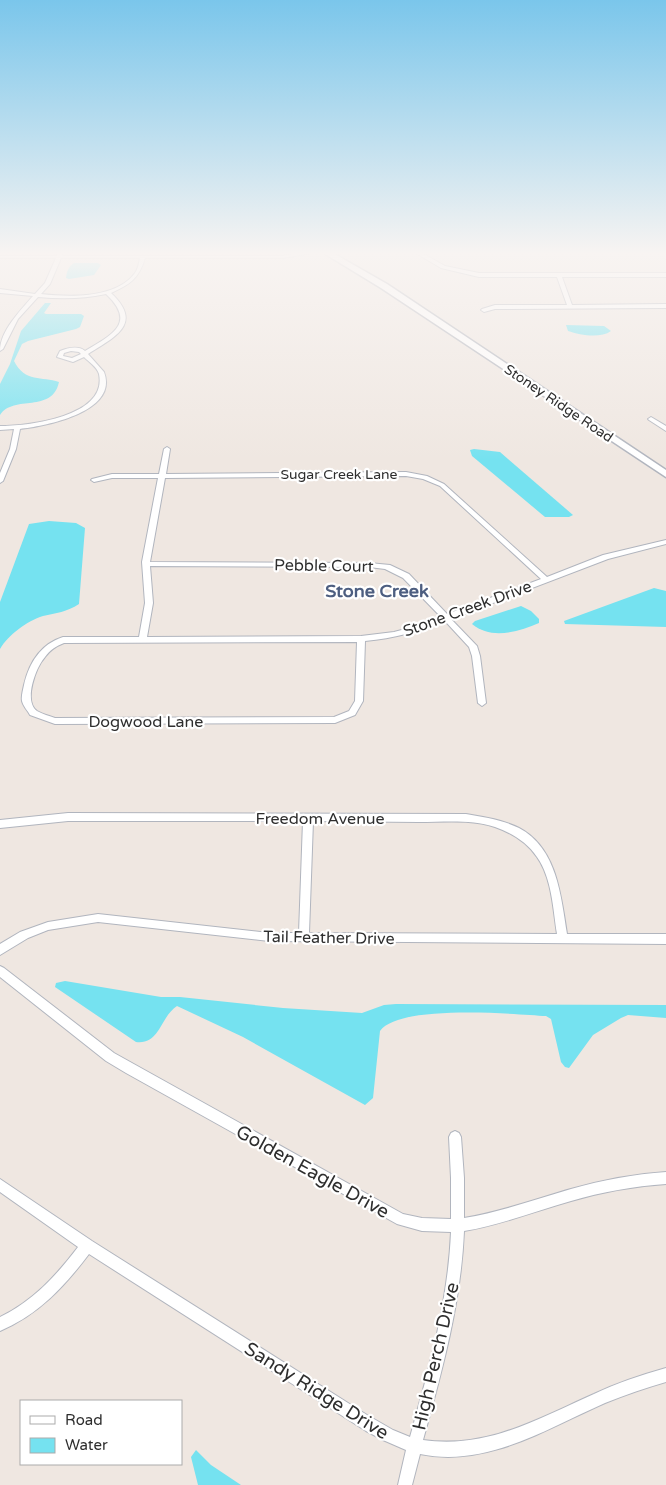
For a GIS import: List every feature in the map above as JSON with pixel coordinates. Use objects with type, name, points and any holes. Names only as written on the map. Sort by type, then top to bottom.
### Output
[{"type":"street","points":[[0,349],[14,321]]},
{"type":"street","points":[[0,428],[42,425],[69,416],[83,408],[94,398],[102,382],[102,375],[97,366],[85,354],[109,340],[120,328],[121,321]]},
{"type":"street","name":"Stoney Ridge Road","points":[[437,321],[666,474]]},
{"type":"street","points":[[651,419],[666,429]]},
{"type":"street","points":[[0,481],[13,448],[17,428]]},
{"type":"street","points":[[142,638],[149,603],[146,564],[166,449]]},
{"type":"street","name":"Sugar Creek Lane","points":[[94,480],[112,476],[162,475],[406,474],[421,476],[442,485],[546,580]]},
{"type":"street","name":"Stone Creek Drive","points":[[142,638],[361,638],[404,633],[606,557],[666,542]]},
{"type":"street","name":"Pebble Court","points":[[146,564],[381,566],[406,576],[474,648],[482,703]]},
{"type":"street","name":"Dogwood Lane","points":[[142,638],[72,638],[48,647],[38,658],[27,695],[29,710],[37,716],[55,721],[335,720],[349,716],[359,701],[361,638]]},
{"type":"street","name":"Freedom Avenue","points":[[0,824],[68,818],[466,818],[487,821],[515,832],[533,844],[546,861],[552,876],[563,938]]},
{"type":"street","points":[[304,937],[308,818]]},
{"type":"street","name":"Tail Feather Drive","points":[[0,950],[24,936],[48,926],[98,918],[234,934],[304,937],[666,939]]},
{"type":"street","name":"Golden Eagle Drive","points":[[0,971],[110,1056],[315,1174],[401,1220],[431,1226],[458,1226],[495,1220],[554,1199],[610,1185],[666,1178]]},
{"type":"street","name":"High Perch Drive","points":[[404,1485],[447,1320],[454,1274],[459,1179],[454,1137]]},
{"type":"street","name":"Sandy Ridge Drive","points":[[0,1185],[87,1246],[362,1420],[387,1435],[414,1445],[452,1450],[477,1448],[501,1442],[622,1389],[666,1376]]},
{"type":"street","points":[[0,1324],[23,1313],[42,1299],[64,1277],[87,1246]]},
{"type":"water","points":[[29,321],[82,321],[80,327],[76,329],[22,344],[14,361],[18,368],[23,373],[34,378],[59,382],[55,392],[49,398],[14,405],[0,415],[0,384],[10,364],[21,331]]},
{"type":"water","points":[[566,325],[604,326],[611,331],[596,336],[584,335],[568,331]]},
{"type":"water","points":[[470,450],[500,452],[573,515],[569,517],[545,517],[472,456]]},
{"type":"water","points":[[49,521],[76,523],[85,528],[79,604],[66,611],[43,616],[31,621],[13,634],[0,649],[0,602],[29,524]]},
{"type":"water","points":[[654,588],[666,591],[666,627],[565,624],[564,621]]},
{"type":"water","points":[[521,606],[531,611],[539,619],[539,623],[505,633],[488,632],[472,624],[475,621]]},
{"type":"water","points":[[65,981],[161,997],[180,997],[283,1008],[362,1013],[384,1005],[396,1004],[666,1005],[666,1018],[628,1015],[621,1018],[593,1035],[569,1068],[565,1067],[561,1062],[551,1019],[546,1016],[458,1013],[409,1017],[391,1023],[380,1031],[373,1098],[365,1105],[243,1037],[177,1006],[171,1011],[155,1035],[144,1042],[136,1042],[55,987],[56,983]]},
{"type":"water","points":[[196,1450],[211,1465],[241,1485],[198,1485],[191,1457]]},
{"type":"district","name":"Stone Creek","points":[[377,591]]}]
